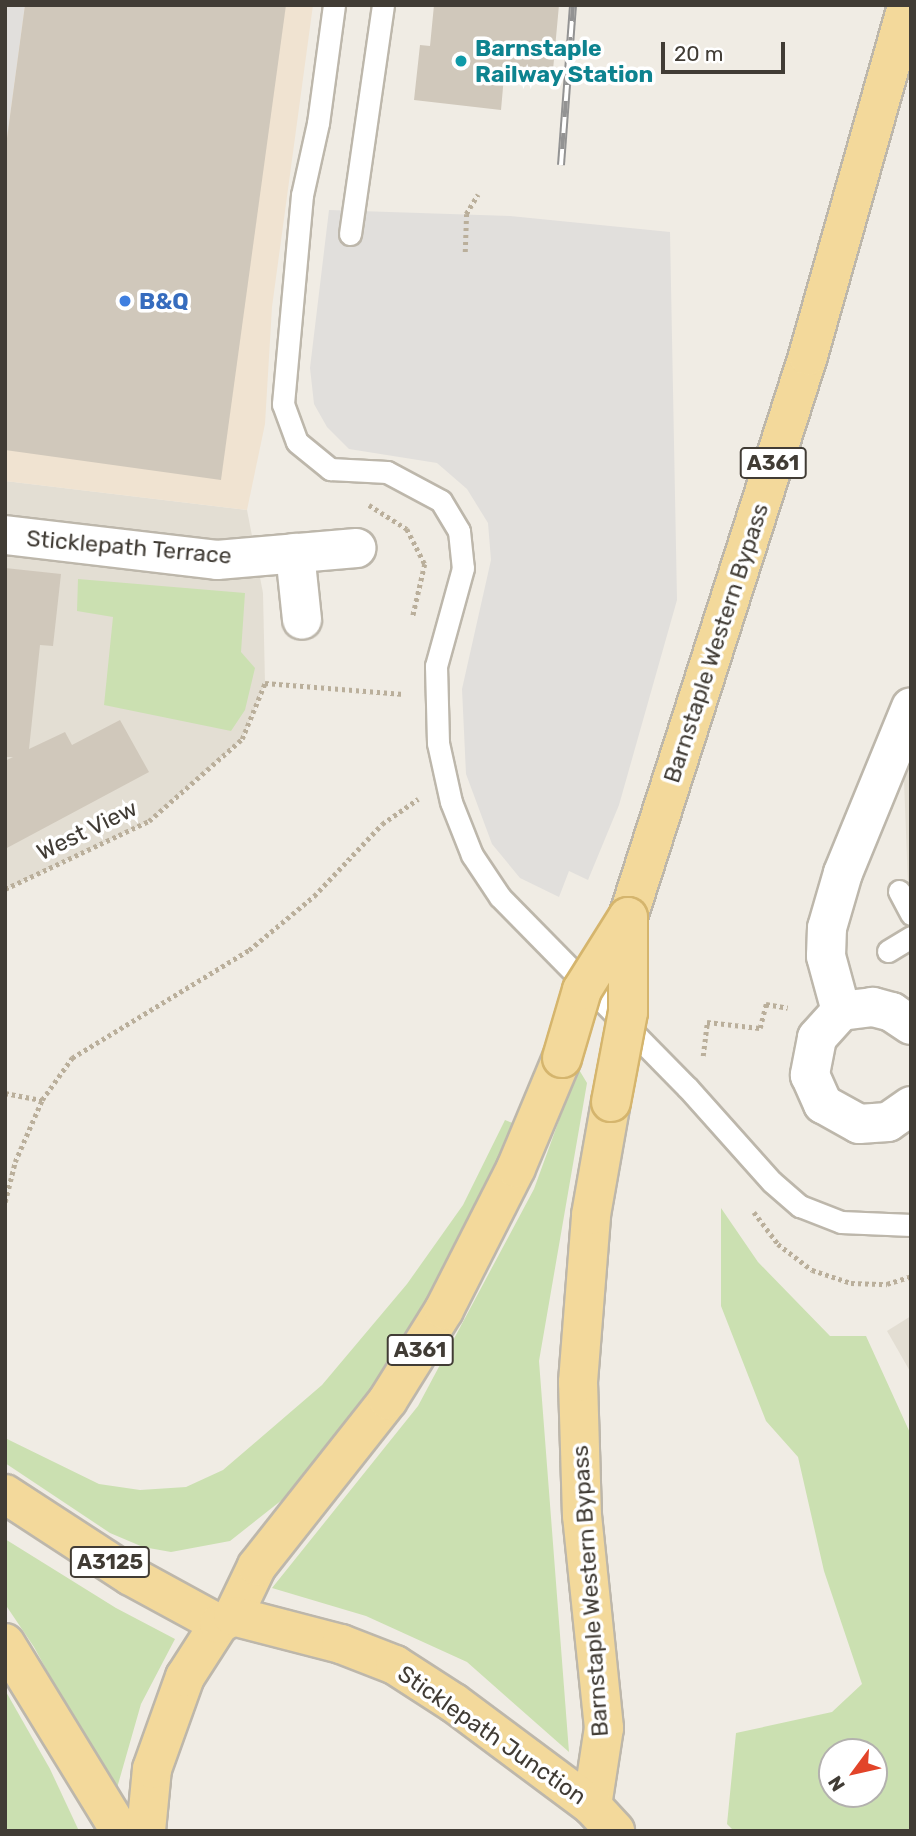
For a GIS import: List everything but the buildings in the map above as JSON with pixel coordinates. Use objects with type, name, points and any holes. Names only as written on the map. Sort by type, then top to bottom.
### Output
[{"type":"main road","name":"Barnstaple Western Bypass","points":[[226,1620],[257,1566],[388,1400],[444,1310],[516,1168],[562,1058],[582,990],[628,917],[807,356],[907,5]]},
{"type":"main road","name":"Barnstaple Western Bypass","points":[[601,1821],[604,1728],[582,1516],[578,1382],[591,1215],[628,1012],[628,917]]},
{"type":"main road","name":"A3125","points":[[5,1494],[131,1576],[226,1620]]},
{"type":"main road","name":"Sticklepath Junction","points":[[226,1620],[341,1644],[395,1665],[454,1703],[601,1821]]},
{"type":"main road","points":[[146,1831],[152,1769],[185,1677],[226,1620]]},
{"type":"main road","points":[[5,1643],[120,1831]]},
{"type":"street","name":"Sticklepath Terrace","points":[[5,535],[217,560],[356,548]]},
{"type":"street","points":[[295,553],[302,620]]},
{"type":"street","points":[[908,1113],[864,1125],[840,1117],[823,1104],[813,1086],[810,1057],[836,999],[827,928],[843,873],[911,707]]},
{"type":"street","points":[[836,999],[891,1012],[911,1025]]},
{"type":"lane","points":[[334,5],[318,123],[302,195],[283,404],[297,442],[330,469],[387,472],[441,501],[459,531],[463,568],[436,666],[438,743],[451,802],[464,834],[500,897],[687,1087],[736,1145],[800,1206],[841,1222],[911,1225]]},
{"type":"lane","points":[[350,234],[383,5]]},
{"type":"lane","points":[[899,891],[911,914]]},
{"type":"lane","points":[[888,951],[911,937]]},
{"type":"path","points":[[465,252],[466,214],[478,194]]},
{"type":"path","name":"West View","points":[[5,889],[149,821],[243,739],[265,683],[412,695]]},
{"type":"path","points":[[5,1202],[15,1162],[42,1100],[72,1058],[249,950],[314,896],[382,824],[422,796]]},
{"type":"path","points":[[687,1087],[702,1063],[707,1022],[760,1028],[766,1004],[800,1009],[836,999]]},
{"type":"path","points":[[5,1093],[42,1100]]},
{"type":"shaded area","name":"B&Q","points":[[5,5],[313,5],[272,307],[265,424],[247,510],[5,481]]},
{"type":"shaded area","points":[[5,5],[25,5],[5,153]]},
{"type":"shaded area","points":[[329,210],[510,216],[670,232],[677,600],[619,805],[588,880],[569,871],[559,897],[520,878],[492,844],[466,774],[462,689],[491,560],[488,523],[467,489],[437,463],[349,449],[327,427],[314,404],[310,368]]},
{"type":"shaded area","points":[[5,481],[247,510],[263,593],[265,683],[242,739],[149,821],[5,890]]},
{"type":"shaded area","points":[[911,763],[911,965],[904,780]]},
{"type":"shaded area","points":[[911,1316],[911,1373],[887,1331]]},
{"type":"green space","points":[[78,579],[245,593],[241,652],[255,668],[245,710],[231,731],[104,705],[113,617],[77,611]]},
{"type":"green space","points":[[578,1068],[587,1083],[539,1361],[569,1752],[467,1662],[366,1616],[272,1588],[418,1406],[534,1189]]},
{"type":"green space","points":[[505,1120],[518,1125],[441,1275],[363,1403],[287,1496],[230,1541],[171,1552],[143,1547],[110,1533],[5,1463],[5,1438],[99,1484],[140,1490],[186,1487],[223,1470],[322,1385],[407,1284],[463,1205]]},
{"type":"green space","points":[[721,1208],[758,1262],[830,1336],[866,1336],[911,1435],[911,1831],[734,1831],[727,1824],[736,1733],[832,1712],[862,1684],[824,1571],[798,1457],[766,1421],[721,1306]]},
{"type":"green space","points":[[5,1539],[116,1608],[175,1639],[141,1704],[115,1795],[34,1647],[5,1604]]},
{"type":"green space","points":[[5,1690],[50,1769],[79,1831],[5,1831]]},
{"type":"railway","points":[[561,165],[573,5]]},
{"type":"place","name":"Barnstaple Railway Station","points":[[461,61]]},
{"type":"place","name":"B&Q","points":[[125,301]]}]
